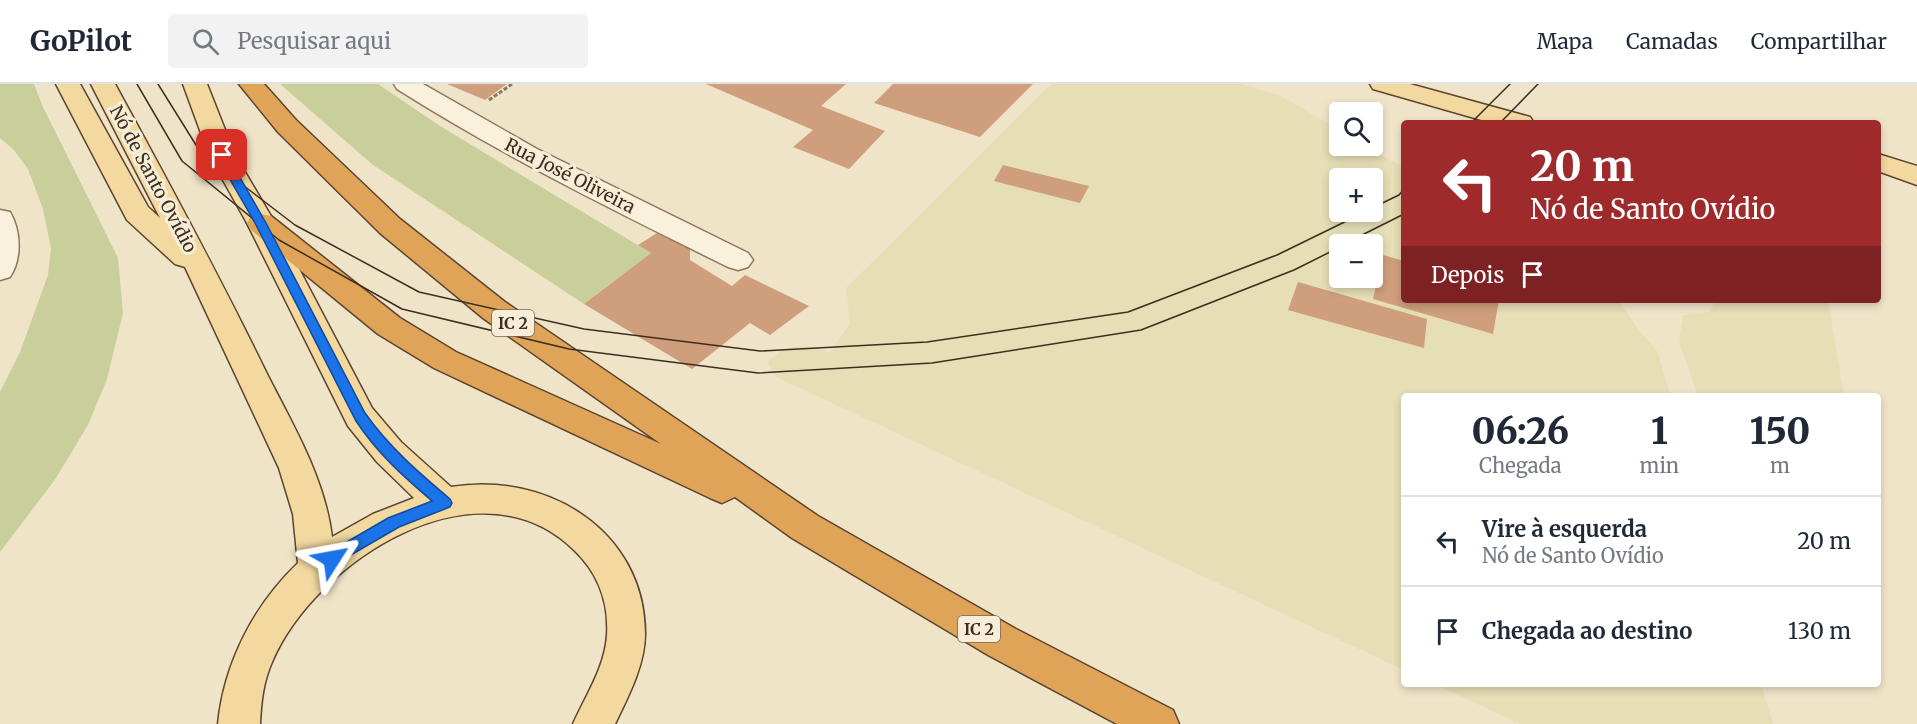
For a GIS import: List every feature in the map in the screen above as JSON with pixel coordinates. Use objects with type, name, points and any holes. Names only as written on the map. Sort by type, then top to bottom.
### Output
[{"type":"highway","name":"IC 2","points":[[251,84],[287,126],[390,226],[494,310],[805,527],[1002,642],[1158,724]]},
{"type":"highway","name":"IC 2","points":[[261,223],[389,326],[445,360],[805,527]]},
{"type":"main road","points":[[68,84],[137,213],[204,274]]},
{"type":"main road","name":"Nó de Santo Ovídio","points":[[103,84],[204,274],[306,495],[311,514],[317,569]]},
{"type":"main road","name":"IC 2","points":[[195,84],[222,155],[261,223]]},
{"type":"main road","name":"IC 2","points":[[218,84],[222,155]]},
{"type":"main road","points":[[1382,84],[1510,120]]},
{"type":"main road","points":[[1881,163],[1917,176]]},
{"type":"main road","points":[[261,223],[360,417],[377,441],[401,466],[445,503]]},
{"type":"main road","points":[[239,724],[242,689],[256,652],[282,609],[317,569],[369,535],[419,511],[445,503],[466,500],[507,500],[540,508],[572,524],[597,548],[608,564],[624,604],[626,634],[620,667],[594,724]]},
{"type":"street","name":"Rua José Oliveira","points":[[406,84],[454,115],[560,172],[738,260]]},
{"type":"street","points":[[0,219],[5,236],[0,270]]},
{"type":"shaded area","points":[[1051,84],[1242,84],[1281,96],[1329,124],[1329,156],[1383,156],[1401,166],[1401,303],[1621,303],[1638,329],[1657,351],[1670,393],[1401,393],[1401,669],[774,376],[767,362],[783,349],[803,346],[830,352],[850,324],[846,288]]},
{"type":"shaded area","points":[[1714,303],[1828,303],[1844,393],[1697,393],[1679,341],[1683,315],[1709,312]]},
{"type":"shaded area","points":[[1440,687],[1762,687],[1773,724],[1520,724]]},
{"type":"green space","points":[[0,84],[34,84],[43,107],[118,258],[123,313],[107,379],[88,425],[54,481],[0,552],[0,392],[20,352],[48,275],[51,249],[43,209],[28,169],[14,150],[0,138]]},
{"type":"green space","points":[[280,84],[378,84],[440,126],[651,253],[584,304],[373,165]]},
{"type":"building","points":[[447,84],[507,84],[485,100]]},
{"type":"building","points":[[706,84],[846,84],[821,106],[885,131],[849,169],[793,147],[813,130]]},
{"type":"building","points":[[893,84],[1033,84],[980,137],[874,103]]},
{"type":"building","points":[[1003,165],[1089,186],[1080,203],[994,181]]},
{"type":"building","points":[[657,233],[690,248],[690,260],[732,286],[745,275],[809,306],[770,335],[750,323],[692,369],[584,304],[651,253],[638,245]]},
{"type":"building","points":[[1383,255],[1401,260],[1401,303],[1498,303],[1493,334],[1373,299],[1376,288],[1383,288]]},
{"type":"building","points":[[1298,282],[1427,319],[1424,348],[1288,310]]},
{"type":"tram line","points":[[137,84],[182,161],[279,240],[402,309],[569,349],[758,373],[932,363],[1141,330],[1294,270],[1329,252]]},
{"type":"tram line","points":[[158,84],[201,153],[295,225],[419,292],[584,329],[760,351],[927,342],[1128,312],[1277,255],[1345,222]]},
{"type":"tram line","points":[[1474,120],[1510,84]]},
{"type":"tram line","points":[[1503,120],[1538,84]]},
{"type":"tram line","points":[[1383,203],[1401,193]]},
{"type":"tram line","points":[[1364,234],[1401,216]]},
{"type":"route","points":[[222,155],[261,223],[360,417],[377,441],[401,466],[445,503],[393,522],[332,559]]}]
